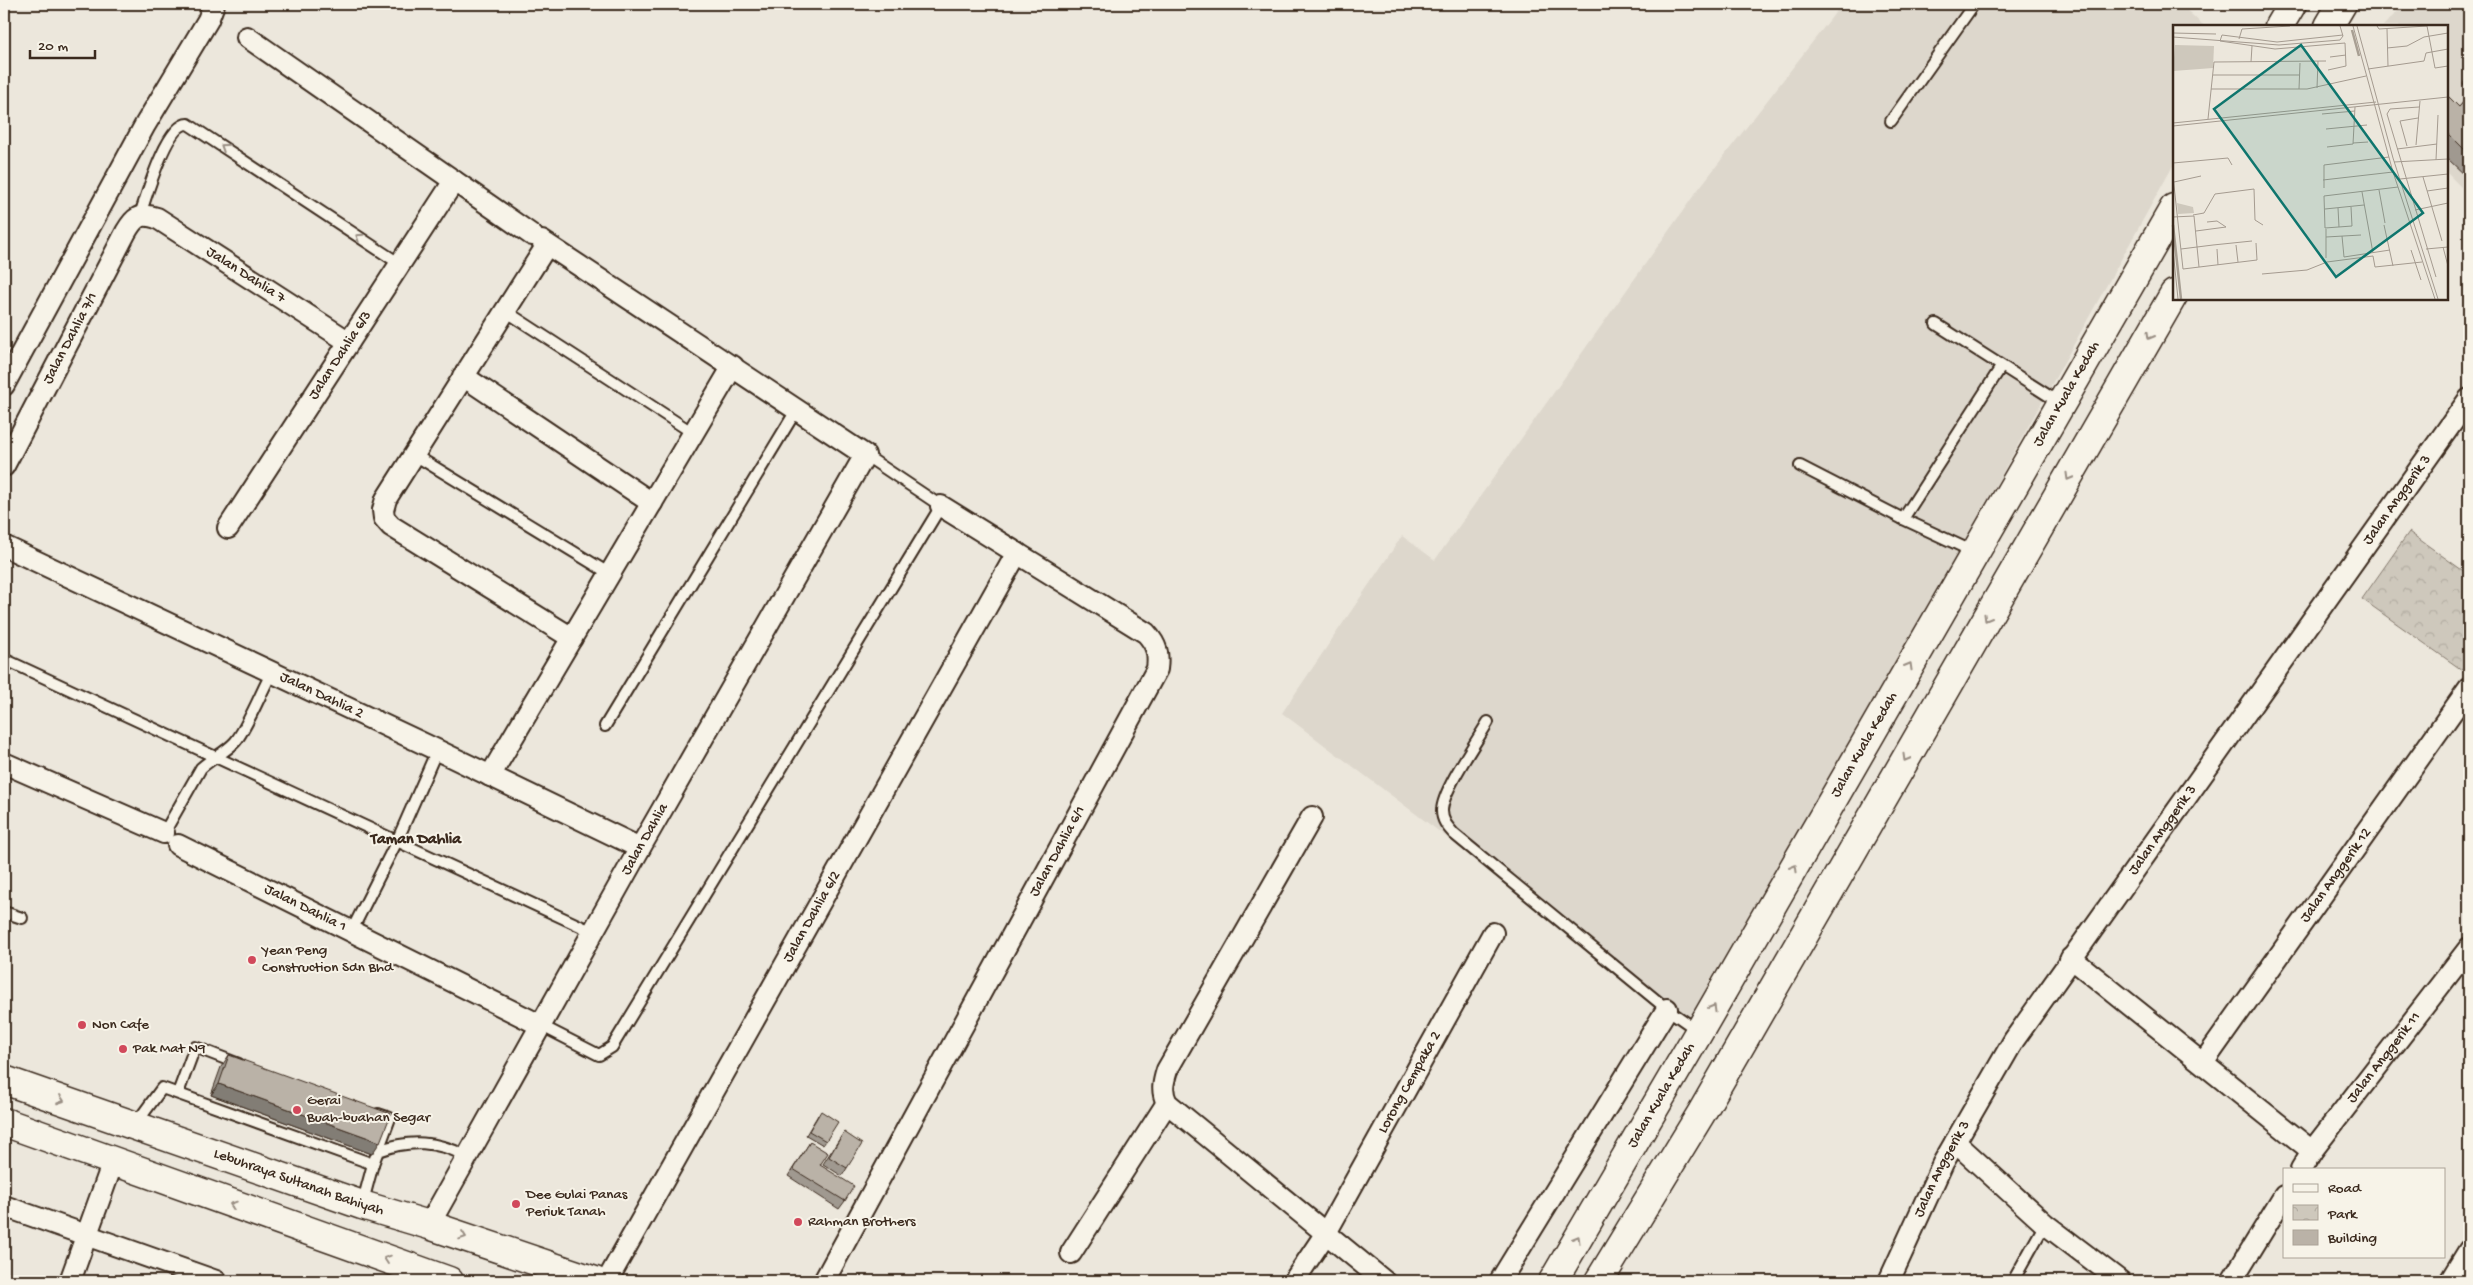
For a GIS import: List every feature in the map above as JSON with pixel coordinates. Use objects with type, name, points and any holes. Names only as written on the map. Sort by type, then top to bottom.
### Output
[{"type":"main road","points":[[2280,25],[2292,4]]},
{"type":"main road","points":[[2330,25],[2342,4]]},
{"type":"main road","name":"Jalan Kuala Kedah","points":[[1553,1281],[1699,1032],[2173,210]]},
{"type":"main road","points":[[1599,1281],[1702,1112],[2173,296]]},
{"type":"main road","name":"Lebuhraya Sultanah Bahiyah","points":[[4,1080],[362,1205],[429,1225],[595,1281]]},
{"type":"main road","points":[[1664,1091],[1702,1112]]},
{"type":"main road","points":[[4,1122],[449,1281]]},
{"type":"street","points":[[4,384],[145,125],[208,20],[214,4]]},
{"type":"street","points":[[247,37],[540,240],[866,455]]},
{"type":"street","name":"Jalan Dahlia 6/3","points":[[228,528],[454,181]]},
{"type":"street","name":"Jalan Dahlia 7","points":[[140,215],[147,214],[157,218],[349,342]]},
{"type":"street","name":"Jalan Dahlia 7/1","points":[[4,466],[126,232],[133,221],[140,215]]},
{"type":"street","points":[[540,240],[504,310],[413,454],[386,499],[382,510],[384,518],[391,526],[572,638]]},
{"type":"street","points":[[490,776],[733,366]]},
{"type":"street","points":[[463,376],[652,503]]},
{"type":"street","name":"Jalan Anggerik 3","points":[[1888,1281],[1943,1163],[2014,1040],[2469,399]]},
{"type":"street","name":"Jalan Dahlia","points":[[429,1225],[640,848],[866,455]]},
{"type":"street","name":"Jalan Dahlia 6/1","points":[[824,1281],[1157,669],[1158,654],[1154,642],[1146,633],[941,506]]},
{"type":"street","name":"Jalan Dahlia 2","points":[[4,546],[640,848]]},
{"type":"street","name":"Jalan Dahlia 6/2","points":[[607,1281],[1017,553]]},
{"type":"street","name":"Jalan Anggerik 12","points":[[2203,1063],[2469,688]]},
{"type":"street","name":"Jalan Dahlia 1","points":[[4,763],[171,839],[540,1025]]},
{"type":"street","points":[[1312,817],[1168,1070],[1163,1082],[1162,1094],[1168,1103],[1384,1281]]},
{"type":"street","name":"Lorong Cempaka 2","points":[[1294,1281],[1326,1233],[1493,933]]},
{"type":"street","name":"Jalan Anggerik 11","points":[[2302,1168],[2312,1151],[2469,948]]},
{"type":"street","points":[[2071,958],[2312,1151]]},
{"type":"street","points":[[1500,1281],[1666,1009]]},
{"type":"street","points":[[1071,1253],[1168,1103]]},
{"type":"street","points":[[1955,1142],[2045,1224],[2120,1281]]},
{"type":"street","points":[[70,1281],[112,1162]]},
{"type":"street","points":[[2232,1281],[2283,1198]]},
{"type":"street","points":[[4,1206],[216,1281]]},
{"type":"lane","points":[[1892,121],[1974,4]]},
{"type":"lane","points":[[140,215],[159,161],[170,140],[178,127],[188,124],[400,264]]},
{"type":"lane","points":[[504,310],[693,433]]},
{"type":"lane","points":[[1936,324],[2001,367],[2061,403]]},
{"type":"lane","points":[[1903,520],[2001,367]]},
{"type":"lane","points":[[606,726],[797,409]]},
{"type":"lane","points":[[413,454],[610,574]]},
{"type":"lane","points":[[540,1025],[599,1054],[612,1046],[941,506],[866,455]]},
{"type":"lane","points":[[1800,466],[1903,520],[1975,552]]},
{"type":"lane","points":[[4,659],[593,932]]},
{"type":"lane","points":[[171,839],[194,778],[209,761],[217,758],[237,740],[272,672]]},
{"type":"lane","points":[[1488,722],[1444,797],[1442,811],[1444,823],[1454,834],[1666,1009],[1699,1032]]},
{"type":"lane","points":[[352,930],[397,841],[437,750]]},
{"type":"lane","points":[[4,912],[22,918]]},
{"type":"lane","points":[[178,1093],[195,1047],[250,1068]]},
{"type":"lane","points":[[134,1126],[162,1088],[374,1164]]},
{"type":"lane","points":[[362,1205],[390,1118],[372,1112]]},
{"type":"lane","points":[[378,1151],[393,1146],[423,1142],[453,1149],[466,1156]]},
{"type":"lane","points":[[2013,1281],[2045,1224]]},
{"type":"shaded area","points":[[1842,4],[2180,4],[2203,25],[2173,25],[2173,166],[1696,1025],[1282,713],[1402,536],[1435,560],[1697,191]]},
{"type":"shaded area","points":[[2405,4],[2469,4],[2469,195],[2448,174],[2448,25],[2384,25]]},
{"type":"green space","points":[[2409,532],[2469,575],[2469,660],[2462,670],[2362,599]]},
{"type":"building","points":[[2469,96],[2469,154],[2448,133],[2449,97],[2459,107]]},
{"type":"building","points":[[229,1055],[391,1114],[380,1142],[219,1084]]},
{"type":"building","points":[[821,1111],[838,1122],[826,1141],[809,1131]]},
{"type":"building","points":[[844,1132],[862,1144],[847,1168],[829,1157]]},
{"type":"building","points":[[810,1142],[828,1153],[820,1165],[854,1186],[845,1201],[793,1169]]},
{"type":"place","name":"Yean Peng Construction Sdn Bhd","points":[[252,960]]},
{"type":"place","name":"Non Cafe","points":[[82,1025]]},
{"type":"place","name":"Pak Mat N9","points":[[123,1049]]},
{"type":"place","name":"Gerai Buah-buahan Segar","points":[[297,1110]]},
{"type":"place","name":"Dee Gulai Panas Periuk Tanah","points":[[516,1204]]},
{"type":"place","name":"Rahman Brothers","points":[[798,1222]]},
{"type":"district","name":"Taman Dahlia","points":[[416,840]]}]
